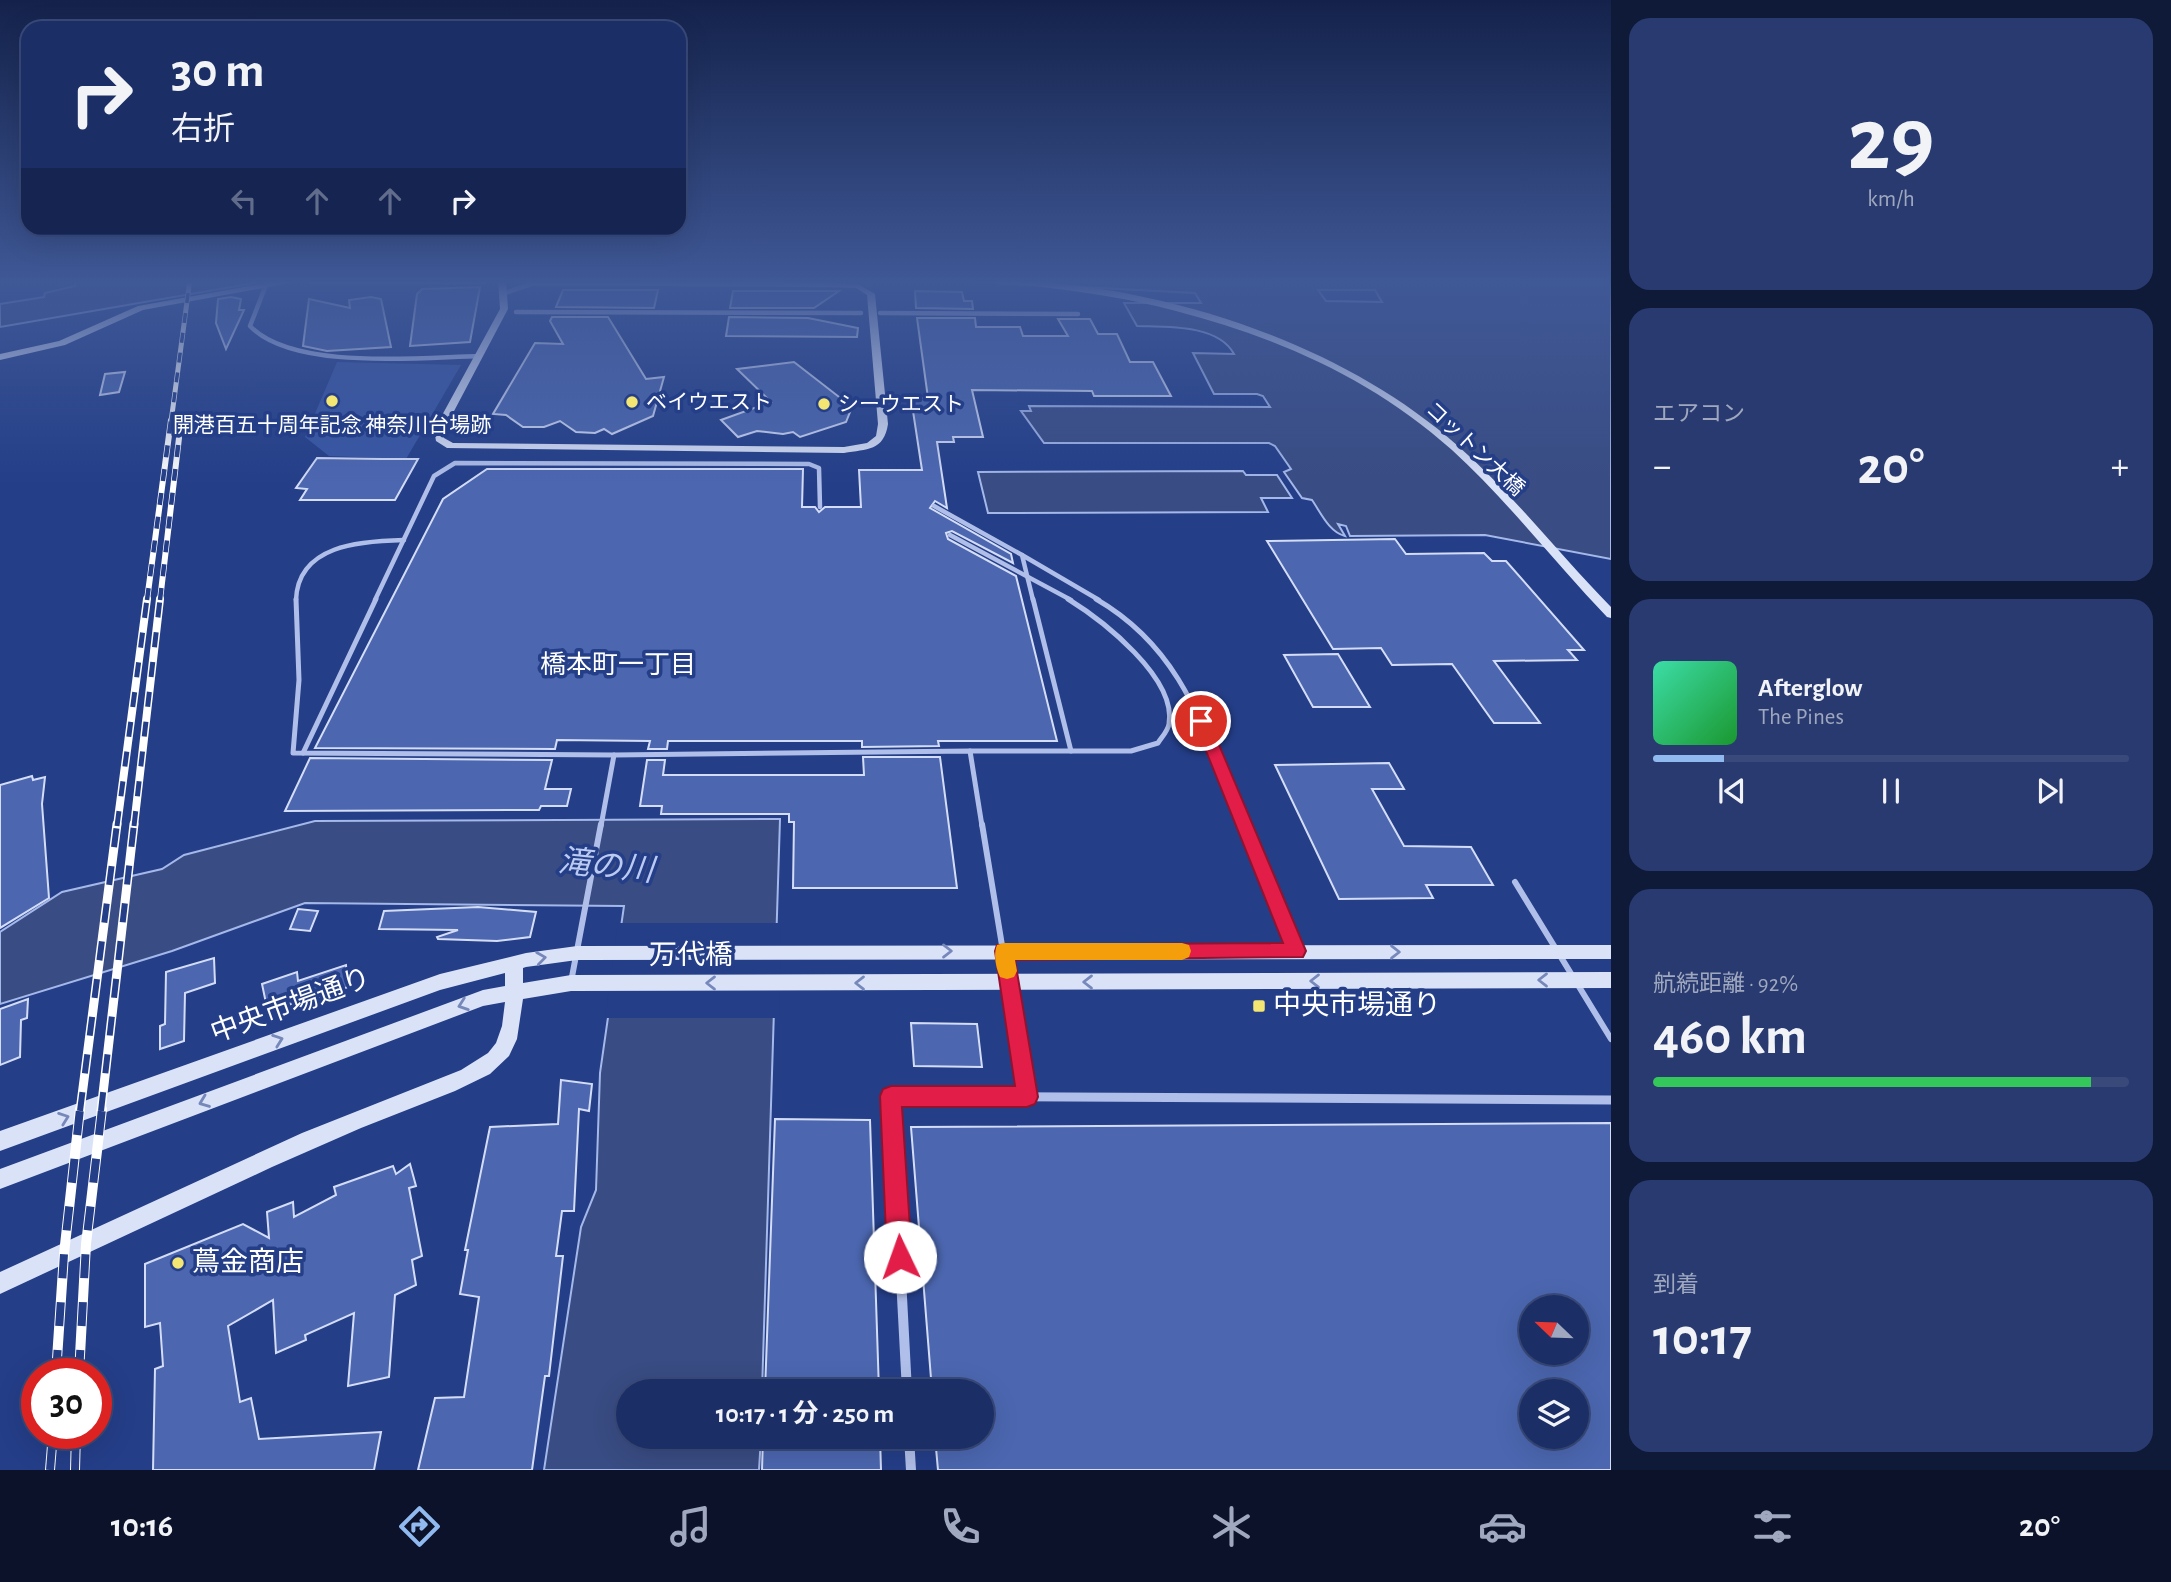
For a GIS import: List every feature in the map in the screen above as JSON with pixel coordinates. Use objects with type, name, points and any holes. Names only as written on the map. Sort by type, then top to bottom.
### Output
[{"type":"street","points":[[0,357],[41,348]]},
{"type":"street","points":[[275,348],[315,355],[480,356]]},
{"type":"street","points":[[484,348],[439,430],[439,439],[446,444],[486,449],[866,448],[881,437],[883,424],[876,348]]},
{"type":"street","name":"コットン大橋","points":[[1295,348],[1342,370],[1406,408],[1457,450],[1611,614]]},
{"type":"street","name":"万代橋","points":[[608,951],[1004,951]]},
{"type":"street","name":"中央市場通り","points":[[0,1142],[440,982],[514,963],[608,951]]},
{"type":"street","points":[[1004,951],[1611,952]]},
{"type":"street","points":[[0,1283],[353,1121],[480,1069],[494,1060],[507,1044],[514,963]]},
{"type":"street","points":[[1009,982],[1611,980]]},
{"type":"street","name":"万代橋","points":[[571,983],[1009,982]]},
{"type":"street","points":[[0,1179],[429,1016],[513,990],[571,983]]},
{"type":"street","points":[[906,1379],[891,1096],[1611,1100]]},
{"type":"street","points":[[910,1449],[911,1470]]},
{"type":"lane","points":[[303,753],[434,476],[455,463],[809,464],[818,468],[820,507]]},
{"type":"lane","points":[[934,506],[1126,616],[1157,646],[1183,682],[1296,951]]},
{"type":"lane","points":[[404,540],[355,542],[329,551],[308,564],[297,583],[300,694],[293,753],[614,755],[1131,751],[1158,743],[1169,726],[1168,702],[1136,652],[1100,620],[1056,591],[950,535]]},
{"type":"lane","points":[[1022,555],[1071,751]]},
{"type":"lane","points":[[970,751],[1027,1097]]},
{"type":"lane","points":[[571,983],[614,755]]},
{"type":"lane","points":[[1515,882],[1611,1039]]},
{"type":"shaded area","points":[[337,362],[461,365],[406,459],[329,456],[305,437]]},
{"type":"water","points":[[1229,348],[1611,348],[1611,559],[1485,535],[1350,536],[1346,526],[1338,524],[1345,536],[1334,531],[1312,500],[1302,498],[1284,472],[1291,469],[1275,446],[1269,443],[1044,443],[1021,411],[1031,411],[1029,406],[1270,407],[1263,396],[1257,394],[1214,394],[1193,353],[1234,354]]},
{"type":"water","points":[[1243,471],[1246,475],[1277,475],[1292,498],[1261,498],[1268,512],[988,513],[978,472]]},
{"type":"water","name":"滝の川","points":[[780,819],[762,1379],[616,1379],[616,1449],[760,1449],[759,1470],[544,1470],[581,1227],[596,1190],[600,1073],[624,906],[305,903],[172,951],[0,1004],[0,932],[62,892],[162,869],[184,855],[315,821]]},
{"type":"pier","points":[[618,923],[781,923],[779,1018],[605,1018]]},
{"type":"building","points":[[311,348],[381,348],[327,351]]},
{"type":"building","points":[[532,348],[627,348],[646,379],[664,377],[653,416],[612,434],[604,429],[595,433],[576,432],[560,421],[544,427],[523,427],[506,415],[493,414]]},
{"type":"building","points":[[921,348],[1123,348],[1130,362],[1153,362],[1171,396],[1094,396],[1092,391],[972,390],[983,437],[953,437],[954,442],[937,442],[947,508],[935,501],[930,508],[1011,554],[1013,563],[952,531],[946,533],[948,539],[1016,576],[1057,741],[938,741],[939,746],[862,747],[862,741],[668,741],[667,749],[648,749],[650,741],[557,740],[555,749],[315,748],[443,499],[487,469],[803,469],[802,507],[815,507],[819,512],[825,507],[861,507],[859,470],[922,470],[911,398],[928,398]]},
{"type":"building","name":"シーウエスト","points":[[794,362],[852,407],[846,422],[800,437],[793,432],[783,434],[757,431],[738,437],[721,420],[771,402],[737,369]]},
{"type":"building","points":[[125,372],[119,392],[100,395],[105,374]]},
{"type":"building","points":[[317,458],[418,459],[395,500],[300,500],[307,489],[296,488]]},
{"type":"building","points":[[1395,539],[1406,554],[1484,553],[1492,561],[1506,561],[1584,650],[1568,650],[1577,660],[1494,661],[1540,723],[1494,723],[1452,664],[1392,665],[1381,648],[1333,649],[1267,541]]},
{"type":"building","points":[[1338,654],[1370,707],[1313,707],[1284,655]]},
{"type":"building","points":[[863,757],[940,757],[957,888],[793,888],[794,822],[789,822],[789,814],[661,814],[662,806],[640,806],[647,760],[665,760],[663,775],[864,775]]},
{"type":"building","points":[[310,758],[552,760],[545,789],[571,789],[567,806],[541,806],[539,810],[285,811]]},
{"type":"building","points":[[1389,763],[1404,789],[1372,789],[1404,846],[1471,847],[1493,885],[1426,885],[1433,898],[1339,899],[1275,765]]},
{"type":"building","points":[[32,776],[33,780],[45,777],[42,804],[49,898],[0,928],[0,785]]},
{"type":"building","points":[[478,907],[536,912],[530,937],[497,941],[438,939],[437,937],[458,930],[379,929],[384,911]]},
{"type":"building","points":[[298,909],[318,911],[310,931],[290,929]]},
{"type":"building","points":[[214,958],[215,983],[185,993],[184,1041],[160,1049],[160,1026],[165,1024],[166,972]]},
{"type":"building","points":[[346,965],[348,987],[312,999],[312,996],[268,1013],[262,984],[297,972],[298,981]]},
{"type":"building","points":[[28,999],[27,1018],[21,1020],[20,1057],[0,1065],[0,1009]]},
{"type":"building","points":[[911,1023],[977,1024],[982,1067],[914,1066]]},
{"type":"building","points":[[561,1080],[592,1084],[589,1111],[579,1109],[574,1211],[562,1211],[556,1256],[563,1256],[549,1376],[545,1376],[532,1470],[418,1470],[435,1398],[464,1397],[479,1297],[460,1294],[468,1250],[465,1250],[490,1127],[558,1124]]},
{"type":"building","points":[[775,1119],[870,1120],[879,1379],[765,1379]]},
{"type":"building","points":[[1611,1123],[1611,1470],[938,1470],[936,1449],[994,1449],[994,1379],[931,1379],[911,1127]]},
{"type":"building","points":[[410,1164],[416,1186],[409,1188],[422,1256],[412,1260],[416,1285],[395,1295],[389,1377],[348,1386],[354,1313],[305,1335],[306,1340],[276,1353],[273,1300],[228,1326],[240,1402],[251,1398],[259,1439],[381,1432],[374,1470],[153,1470],[155,1369],[163,1366],[160,1323],[145,1327],[145,1264],[243,1224],[269,1238],[267,1212],[293,1202],[294,1217],[336,1195],[334,1187],[393,1166],[396,1174]]},
{"type":"building","points":[[763,1449],[880,1449],[881,1470],[762,1470]]},
{"type":"railway","points":[[171,422],[181,348]]},
{"type":"railway","points":[[147,600],[171,420]]},
{"type":"railway","points":[[160,600],[179,438]]},
{"type":"railway","points":[[117,826],[147,599]]},
{"type":"railway","points":[[134,826],[160,599]]},
{"type":"railway","points":[[80,1111],[117,824]]},
{"type":"railway","points":[[101,1111],[134,824]]},
{"type":"railway","points":[[57,1358],[64,1254],[80,1109]]},
{"type":"railway","points":[[80,1358],[86,1244],[102,1109]]},
{"type":"railway","points":[[50,1470],[52,1449]]},
{"type":"railway","points":[[75,1470],[76,1449]]},
{"type":"slow traffic","points":[[1007,971],[1004,951],[1182,951]]},
{"type":"place","name":"開港百五十周年記念 神奈川台場跡","points":[[332,401]]},
{"type":"place","name":"ベイウエスト","points":[[632,402]]},
{"type":"place","name":"シーウエスト","points":[[824,404]]},
{"type":"place","name":"中央市場通り","points":[[1259,1006]]},
{"type":"place","name":"蔦金商店","points":[[178,1263]]},
{"type":"district","name":"橋本町一丁目","points":[[618,665]]},
{"type":"route","points":[[900,1257],[891,1096],[1027,1097],[1004,951],[1296,951],[1201,721]]}]
